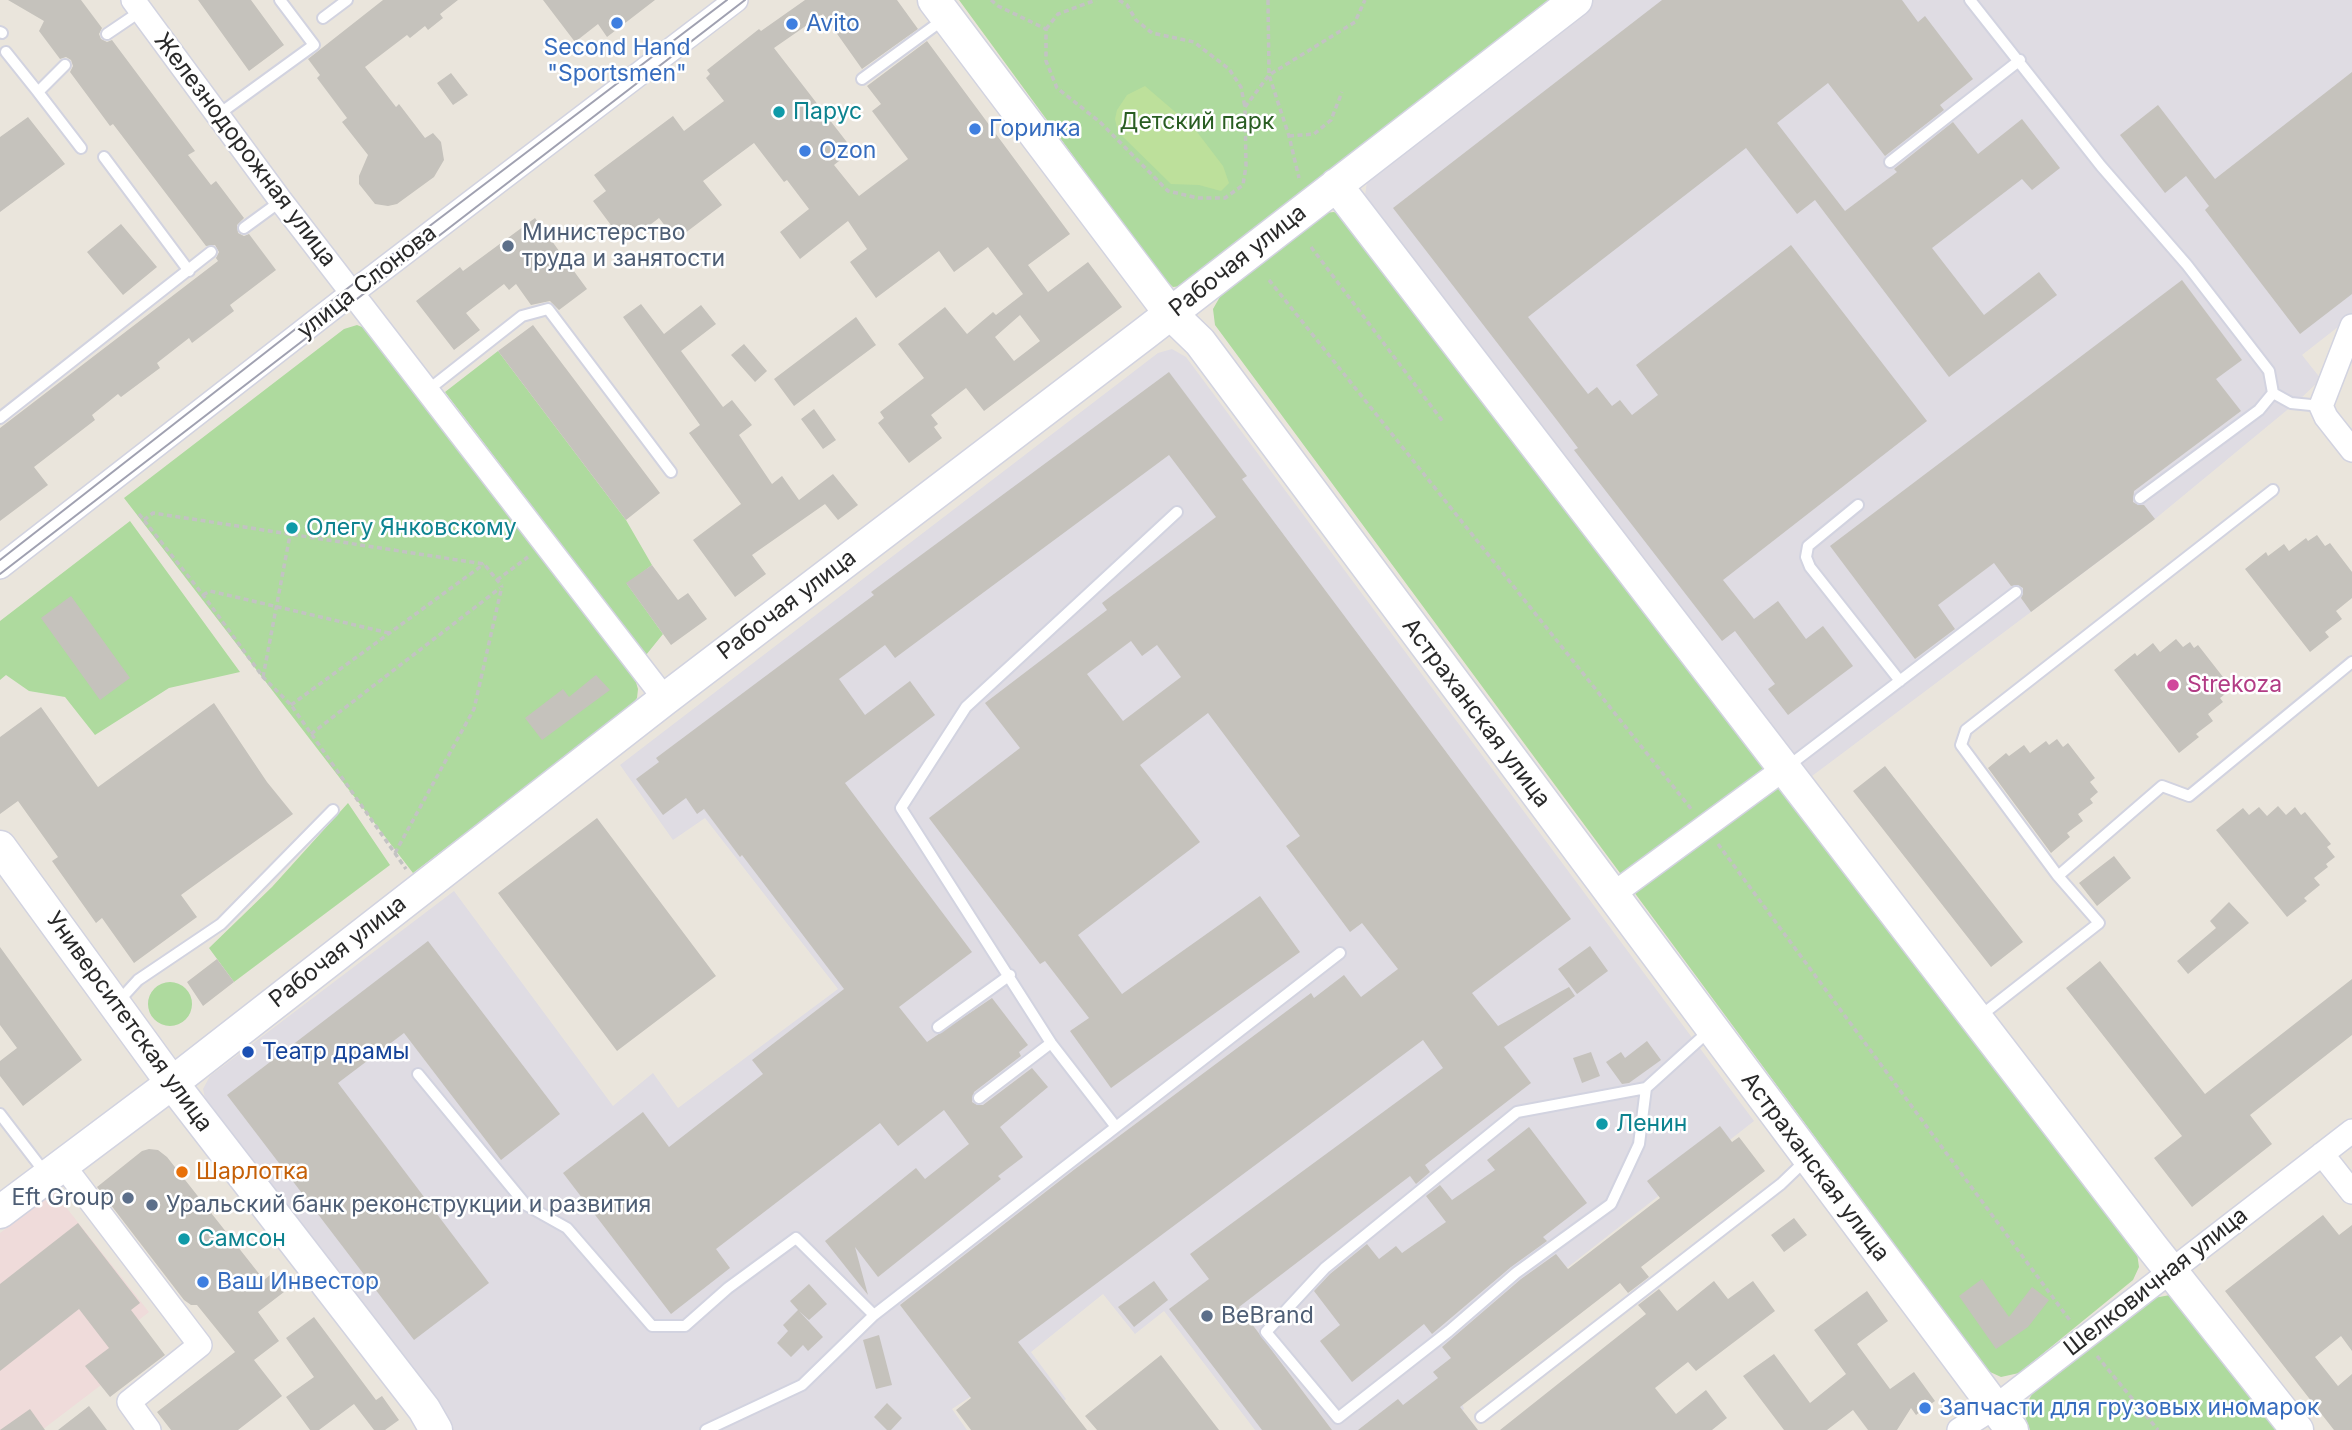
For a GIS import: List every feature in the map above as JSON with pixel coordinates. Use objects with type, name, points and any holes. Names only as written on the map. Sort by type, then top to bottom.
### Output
[{"type":"main road","name":"Рабочая улица","points":[[0,1212],[172,1083],[664,699],[1576,0]]},
{"type":"main road","name":"Астраханская улица","points":[[941,6],[1170,313],[1200,342],[2003,1419]]},
{"type":"main road","points":[[1336,184],[2170,1270],[2297,1430]]},
{"type":"main road","name":"Университетская улица","points":[[0,847],[172,1083],[415,1398],[436,1430]]},
{"type":"street","name":"улица Слонова","points":[[0,567],[352,293],[736,0]]},
{"type":"street","name":"Железнодорожная улица","points":[[137,6],[281,201],[664,699]]},
{"type":"street","points":[[2352,326],[2321,406],[2326,417],[2352,450]]},
{"type":"street","points":[[1612,895],[1785,768]]},
{"type":"street","name":"Шелковичная улица","points":[[1959,1430],[2003,1419],[2083,1338],[2352,1131]]},
{"type":"street","points":[[2322,1154],[2352,1192]]},
{"type":"street","points":[[55,1170],[200,1345],[129,1402],[149,1430]]},
{"type":"lane","points":[[219,114],[314,45],[280,0]]},
{"type":"lane","points":[[323,19],[347,0]]},
{"type":"lane","points":[[1970,0],[2101,166],[2187,265],[2269,371],[2273,393],[2259,410],[2140,498]]},
{"type":"lane","points":[[107,34],[137,6]]},
{"type":"lane","points":[[862,79],[941,6]]},
{"type":"lane","points":[[6,52],[81,148]]},
{"type":"lane","points":[[1890,162],[2020,60]]},
{"type":"lane","points":[[38,92],[65,65]]},
{"type":"lane","points":[[104,157],[189,271]]},
{"type":"lane","points":[[244,228],[281,201]]},
{"type":"lane","points":[[0,418],[211,252]]},
{"type":"lane","points":[[428,390],[522,316],[548,309],[671,472]]},
{"type":"lane","points":[[2273,393],[2291,403],[2321,406]]},
{"type":"lane","points":[[1977,1018],[2099,923],[2058,876],[1961,745],[1966,730],[2273,490]]},
{"type":"lane","points":[[1858,505],[1808,546],[1806,557],[1810,567],[1900,681]]},
{"type":"lane","points":[[1116,1127],[1051,1043],[901,808],[966,707],[1177,512]]},
{"type":"lane","points":[[1785,768],[2016,592]]},
{"type":"lane","points":[[2058,876],[2162,786],[2189,796],[2352,662]]},
{"type":"lane","points":[[115,1005],[138,980],[222,924],[333,810]]},
{"type":"lane","points":[[706,1430],[802,1385],[874,1315],[1340,953]]},
{"type":"lane","points":[[938,1027],[1010,975]]},
{"type":"lane","points":[[1646,1088],[1639,1144],[1611,1204],[1516,1273],[1449,1331],[1338,1418],[1266,1332],[1325,1268],[1517,1112],[1646,1088],[1711,1030]]},
{"type":"lane","points":[[979,1098],[1051,1043]]},
{"type":"lane","points":[[418,1074],[526,1205],[567,1228],[652,1326],[685,1326],[729,1288],[796,1238],[874,1315]]},
{"type":"lane","points":[[0,1114],[55,1170]]},
{"type":"lane","points":[[1481,1417],[1781,1184],[1808,1158]]},
{"type":"path","points":[[991,0],[1046,29]]},
{"type":"path","points":[[1096,0],[1058,14],[1046,29],[1046,61],[1057,88],[1100,122],[1168,191],[1198,198],[1225,198],[1243,185],[1246,166],[1245,107],[1241,87],[1229,69],[1195,42],[1152,33],[1136,20],[1127,5],[1119,0]]},
{"type":"path","points":[[1268,0],[1269,75],[1289,136],[1299,178]]},
{"type":"path","points":[[1245,107],[1269,75],[1355,22],[1365,0]]},
{"type":"path","points":[[1289,136],[1314,134],[1331,120],[1342,92]]},
{"type":"path","points":[[1311,247],[1444,424]]},
{"type":"path","points":[[1269,280],[1705,827],[2083,1338],[2158,1430]]},
{"type":"path","points":[[144,520],[153,513],[484,564],[502,586]]},
{"type":"path","points":[[139,514],[263,677],[291,705],[419,888]]},
{"type":"path","points":[[263,677],[290,535]]},
{"type":"path","points":[[291,705],[484,564]]},
{"type":"path","points":[[497,580],[515,566]]},
{"type":"path","points":[[311,734],[502,586]]},
{"type":"path","points":[[395,853],[474,709],[502,586]]},
{"type":"path","points":[[203,595],[210,591],[389,633]]},
{"type":"shaded area","points":[[1594,0],[2352,0],[2352,316],[2302,355],[2321,379],[2298,401],[2155,519],[1812,776],[1365,196],[1367,181],[1380,166]]},
{"type":"shaded area","points":[[1172,349],[1186,357],[1754,1121],[1447,1362],[1464,1409],[1436,1430],[1255,1430],[1164,1311],[1135,1334],[1103,1294],[1031,1352],[1066,1399],[1035,1430],[973,1395],[952,1409],[967,1430],[453,1430],[206,1102],[203,1089],[210,1076],[454,891],[613,1106],[653,1073],[678,1108],[838,989],[705,818],[673,840],[620,765],[1158,353]]},
{"type":"shaded area","points":[[54,1192],[149,1312],[110,1343],[126,1366],[42,1430],[0,1430],[0,1233]]},
{"type":"green space","name":"Детский парк","points":[[959,0],[1548,0],[1204,270],[1182,286],[1173,287],[1162,277]]},
{"type":"green space","points":[[1145,86],[1194,128],[1223,166],[1229,183],[1221,191],[1199,185],[1171,184],[1118,132],[1115,119],[1117,110],[1127,95]]},
{"type":"green space","points":[[1334,212],[1345,218],[2137,1253],[2139,1267],[2133,1280],[2019,1373],[2001,1377],[1988,1371],[1215,325],[1213,309],[1221,295],[1324,213]]},
{"type":"green space","points":[[357,325],[367,329],[635,679],[638,689],[637,698],[630,707],[413,873],[124,498],[344,329]]},
{"type":"green space","points":[[498,351],[626,520],[652,565],[627,584],[663,634],[646,655],[445,392]]},
{"type":"green space","points":[[130,521],[240,672],[169,688],[95,735],[65,697],[29,691],[6,675],[0,680],[0,621]]},
{"type":"green space","points":[[348,803],[390,865],[234,982],[209,948],[272,887]]},
{"type":"green space","points":[[170,982],[185,989],[192,1004],[185,1019],[170,1026],[155,1019],[148,1004],[155,989]]},
{"type":"green space","points":[[2170,1295],[2185,1305],[2282,1430],[2030,1430],[2023,1411],[2032,1394],[2154,1298]]},
{"type":"building","points":[[8,0],[81,0],[102,28],[99,34],[101,39],[107,42],[112,40],[195,151],[188,155],[211,185],[216,181],[244,218],[237,225],[238,233],[244,236],[249,234],[276,270],[230,305],[234,311],[192,343],[189,338],[157,363],[160,368],[121,397],[118,394],[92,415],[95,420],[34,467],[48,485],[0,521],[0,428],[218,261],[216,258],[219,252],[215,245],[206,246],[113,124],[110,126],[70,72],[73,66],[71,60],[66,57],[60,59],[39,31],[44,21]]},
{"type":"building","points":[[198,0],[251,0],[284,45],[249,71]]},
{"type":"building","points":[[383,0],[458,0],[440,14],[443,18],[428,30],[425,26],[410,38],[407,35],[365,67],[396,107],[399,104],[425,138],[433,133],[441,142],[444,160],[434,177],[397,204],[388,206],[375,204],[359,184],[359,176],[368,155],[342,122],[347,118],[317,78],[320,75],[308,59]]},
{"type":"building","points":[[543,0],[655,0],[607,37],[598,24],[575,42]]},
{"type":"building","points":[[805,0],[897,0],[918,29],[862,69],[823,14],[774,48],[853,150],[834,165],[859,196],[908,159],[872,111],[881,104],[867,86],[927,41],[1070,234],[1028,265],[1048,292],[1088,262],[1122,307],[984,411],[966,388],[931,415],[938,424],[934,427],[942,438],[909,463],[878,423],[884,418],[880,412],[924,378],[898,344],[945,307],[967,334],[993,312],[996,315],[1023,294],[988,247],[954,272],[939,251],[876,298],[850,262],[867,249],[848,221],[800,259],[780,232],[809,209],[754,143],[703,181],[722,205],[676,240],[659,218],[625,244],[593,201],[606,191],[594,175],[673,116],[684,131],[724,101],[706,78],[710,74],[707,70],[759,29],[761,31]],"holes":[[[1020,315],[1040,341],[1014,361],[995,337]]]},
{"type":"building","points":[[1662,0],[1902,0],[1918,22],[1925,16],[1973,79],[1940,105],[1944,110],[1885,156],[1828,83],[1777,123],[1845,211],[1897,172],[1894,169],[1953,122],[1978,154],[2022,119],[2060,168],[2032,190],[2022,179],[1932,248],[1984,315],[2039,272],[2057,295],[1949,377],[1815,200],[1797,214],[1746,148],[1528,317],[1588,394],[1597,387],[1612,406],[1620,400],[1632,415],[1658,395],[1636,365],[1791,245],[1927,421],[1723,580],[1754,619],[1778,601],[1806,639],[1823,626],[1853,666],[1788,715],[1768,689],[1775,684],[1735,631],[1722,641],[1574,450],[1578,448],[1393,208]]},
{"type":"building","points":[[2352,72],[2352,294],[2300,334],[2205,210],[2209,206],[2186,176],[2165,193],[2120,135],[2158,105],[2215,179]]},
{"type":"building","points":[[451,73],[468,95],[453,105],[437,83]]},
{"type":"building","points":[[28,117],[65,164],[0,212],[0,137]]},
{"type":"building","points":[[535,218],[587,289],[559,310],[550,301],[531,305],[516,284],[509,290],[504,284],[466,313],[480,330],[454,350],[416,301],[460,267],[463,271]]},
{"type":"building","points":[[121,224],[157,267],[123,295],[87,252]]},
{"type":"building","points":[[2182,280],[2242,360],[2216,379],[2241,411],[2134,491],[2133,502],[2144,505],[2155,519],[2031,612],[2021,598],[2023,588],[2018,585],[2011,586],[1994,563],[1938,605],[1955,629],[1915,659],[1830,546]]},
{"type":"building","points":[[641,304],[664,334],[701,305],[716,324],[681,351],[723,407],[732,400],[752,425],[739,435],[772,484],[782,476],[799,500],[833,474],[858,505],[838,520],[825,504],[752,555],[766,574],[735,597],[693,540],[741,504],[689,433],[700,425],[623,317]]},
{"type":"building","points":[[856,317],[876,345],[794,406],[774,379]]},
{"type":"building","points":[[533,325],[660,493],[626,520],[498,351]]},
{"type":"building","points":[[744,344],[767,371],[755,382],[731,355]]},
{"type":"building","points":[[1169,372],[1247,476],[1242,479],[1571,919],[1472,993],[1498,1026],[1569,987],[1575,996],[1504,1047],[1531,1083],[1425,1165],[1430,1172],[1416,1184],[1410,1176],[1239,1307],[1332,1430],[1262,1430],[1169,1309],[1209,1279],[1190,1254],[1443,1068],[1423,1040],[1018,1342],[1087,1430],[971,1430],[956,1410],[971,1398],[900,1305],[1075,1169],[1311,993],[1314,998],[1344,975],[1361,997],[1398,969],[1362,923],[1350,932],[1286,846],[1300,836],[1208,713],[1140,765],[1200,842],[1078,935],[1122,994],[1260,896],[1300,952],[1111,1088],[1070,1031],[1089,1018],[1045,961],[1040,964],[929,818],[1020,748],[985,703],[1107,610],[1102,603],[1216,517],[1169,455],[895,658],[885,645],[839,679],[865,715],[910,681],[935,715],[845,783],[972,952],[899,1007],[927,1042],[992,998],[1028,1045],[1019,1052],[1021,1056],[974,1092],[972,1102],[983,1105],[1032,1068],[1048,1087],[1000,1127],[1023,1157],[998,1176],[1001,1179],[878,1277],[855,1247],[868,1295],[825,1241],[916,1168],[925,1179],[969,1144],[944,1110],[898,1146],[880,1123],[716,1249],[730,1268],[671,1314],[563,1173],[643,1112],[669,1147],[763,1074],[752,1060],[844,989],[704,809],[697,814],[686,798],[663,815],[636,779],[659,762],[656,758],[874,595],[871,592]],"holes":[[[1131,641],[1142,656],[1157,645],[1181,677],[1123,721],[1087,674]]]},
{"type":"building","points":[[814,409],[836,440],[823,449],[801,419]]},
{"type":"building","points":[[2317,535],[2325,546],[2330,543],[2352,572],[2352,598],[2336,611],[2342,619],[2325,632],[2329,637],[2310,652],[2245,569],[2266,552],[2268,556],[2284,544],[2289,551],[2306,538],[2308,541]]},
{"type":"building","points":[[652,565],[678,600],[688,593],[707,619],[671,645],[626,583]]},
{"type":"building","points":[[71,596],[130,678],[100,700],[41,618]]},
{"type":"building","points":[[2176,639],[2183,647],[2190,642],[2194,648],[2198,645],[2223,677],[2220,680],[2229,691],[2220,698],[2223,702],[2208,714],[2213,721],[2196,734],[2199,737],[2179,753],[2114,670],[2153,643],[2160,652]]},
{"type":"building","points":[[596,675],[610,690],[542,740],[525,718],[563,689],[569,697]]},
{"type":"building","points":[[214,703],[267,782],[293,814],[181,895],[197,917],[134,963],[102,918],[96,923],[52,861],[58,857],[18,801],[0,814],[0,737],[41,707],[98,787]]},
{"type":"building","points":[[2057,739],[2063,747],[2068,743],[2095,778],[2090,782],[2098,792],[2090,799],[2093,803],[2078,814],[2083,821],[2067,833],[2070,837],[2051,853],[1988,768],[2006,753],[2009,756],[2024,745],[2030,753],[2046,741],[2049,745]]},
{"type":"building","points":[[1885,766],[2023,942],[1991,967],[1853,791]]},
{"type":"building","points":[[2278,806],[2286,815],[2295,807],[2301,815],[2305,812],[2331,844],[2327,847],[2335,857],[2326,864],[2328,867],[2314,878],[2320,885],[2304,898],[2307,901],[2287,917],[2216,830],[2243,808],[2249,815],[2259,807],[2267,816]]},
{"type":"building","points":[[597,818],[716,976],[617,1051],[498,893]]},
{"type":"building","points":[[2114,856],[2131,878],[2097,906],[2079,883]]},
{"type":"building","points":[[2229,902],[2249,923],[2188,974],[2177,961],[2216,928],[2210,921]]},
{"type":"building","points":[[428,941],[560,1114],[501,1160],[404,1033],[338,1083],[489,1283],[414,1340],[227,1095]]},
{"type":"building","points":[[1590,946],[1608,971],[1577,994],[1558,969]]},
{"type":"building","points":[[0,947],[82,1060],[23,1106],[0,1076],[0,1061],[17,1048],[0,1025]]},
{"type":"building","points":[[217,959],[234,982],[203,1006],[187,982]]},
{"type":"building","points":[[2100,961],[2205,1094],[2352,979],[2352,1035],[2250,1115],[2272,1144],[2192,1207],[2154,1158],[2182,1136],[2066,988]]},
{"type":"building","points":[[1647,1041],[1661,1060],[1629,1083],[1622,1084],[1606,1062],[1621,1052],[1625,1058]]},
{"type":"building","points":[[1591,1052],[1600,1076],[1582,1083],[1573,1058]]},
{"type":"building","points":[[1720,1126],[1732,1142],[1739,1137],[1765,1171],[1641,1267],[1649,1277],[1628,1293],[1620,1283],[1460,1407],[1478,1430],[1358,1430],[1398,1399],[1403,1405],[1438,1378],[1433,1372],[1451,1358],[1442,1347],[1521,1279],[1556,1254],[1568,1269],[1660,1198],[1647,1181]]},
{"type":"building","points":[[1529,1127],[1587,1203],[1543,1237],[1547,1241],[1511,1267],[1432,1334],[1424,1324],[1352,1382],[1320,1341],[1340,1325],[1314,1291],[1330,1274],[1367,1244],[1379,1259],[1396,1246],[1402,1253],[1446,1222],[1426,1196],[1440,1185],[1452,1200],[1495,1170],[1487,1160]]},
{"type":"building","points":[[158,1150],[167,1157],[264,1280],[270,1275],[284,1292],[258,1312],[279,1341],[254,1360],[282,1396],[238,1430],[171,1430],[157,1412],[235,1352],[197,1305],[191,1305],[184,1300],[97,1187],[142,1151]]},
{"type":"building","points":[[2323,1215],[2339,1235],[2352,1225],[2352,1351],[2341,1336],[2315,1357],[2338,1386],[2352,1374],[2352,1430],[2334,1430],[2225,1291]]},
{"type":"building","points":[[1794,1218],[1807,1235],[1784,1252],[1771,1235]]},
{"type":"building","points":[[78,1223],[140,1303],[131,1310],[165,1355],[110,1397],[85,1366],[109,1348],[79,1309],[0,1371],[0,1284]]},
{"type":"building","points":[[1982,1279],[2009,1317],[2032,1287],[2049,1300],[2028,1327],[1996,1349],[1959,1296]]},
{"type":"building","points":[[1154,1281],[1168,1300],[1134,1327],[1118,1307]]},
{"type":"building","points":[[1714,1281],[1728,1299],[1753,1281],[1775,1311],[1696,1371],[1688,1362],[1655,1388],[1676,1414],[1706,1390],[1727,1418],[1712,1430],[1500,1430],[1646,1314],[1638,1305],[1659,1289],[1677,1311]]},
{"type":"building","points":[[809,1284],[827,1304],[809,1320],[799,1311],[823,1337],[808,1351],[803,1345],[791,1357],[777,1343],[788,1331],[783,1325],[798,1310],[790,1301]]},
{"type":"building","points":[[1867,1291],[1888,1321],[1857,1344],[1890,1389],[1914,1372],[1935,1401],[1916,1415],[1911,1408],[1897,1430],[1868,1430],[1853,1410],[1827,1430],[1784,1430],[1743,1376],[1774,1354],[1810,1403],[1846,1374],[1814,1330]]},
{"type":"building","points":[[314,1317],[376,1400],[382,1396],[399,1420],[385,1430],[374,1430],[354,1404],[319,1430],[310,1430],[286,1397],[314,1377],[286,1338]]},
{"type":"building","points":[[879,1335],[892,1385],[876,1389],[863,1340]]},
{"type":"building","points":[[1161,1355],[1219,1430],[1097,1430],[1085,1416]]},
{"type":"building","points":[[887,1403],[902,1418],[891,1430],[887,1430],[874,1417]]},
{"type":"building","points":[[89,1406],[107,1430],[58,1430]]},
{"type":"building","points":[[30,1409],[45,1430],[0,1430]]},
{"type":"tram line","points":[[0,560],[348,288],[727,0]]},
{"type":"tram line","points":[[0,574],[745,0]]},
{"type":"place","name":"Second Hand \"Sportsmen\"","points":[[617,23]]},
{"type":"place","name":"Avito","points":[[792,24]]},
{"type":"place","name":"Парус","points":[[779,112]]},
{"type":"place","name":"Горилка","points":[[975,129]]},
{"type":"place","name":"Ozon","points":[[805,151]]},
{"type":"place","name":"Министерство труда и занятости","points":[[508,246]]},
{"type":"place","name":"Олегу Янковскому","points":[[292,528]]},
{"type":"place","name":"Strekoza","points":[[2173,685]]},
{"type":"place","name":"Театр драмы","points":[[248,1052]]},
{"type":"place","name":"Ленин","points":[[1602,1124]]},
{"type":"place","name":"Шарлотка","points":[[182,1172]]},
{"type":"place","name":"Eft Group","points":[[128,1198]]},
{"type":"place","name":"Уральский банк реконструкции и развития","points":[[152,1205]]},
{"type":"place","name":"Самсон","points":[[184,1239]]},
{"type":"place","name":"Ваш Инвестор","points":[[203,1282]]},
{"type":"place","name":"BeBrand","points":[[1207,1316]]},
{"type":"place","name":"Запчасти для грузовых иномарок","points":[[1925,1408]]}]
